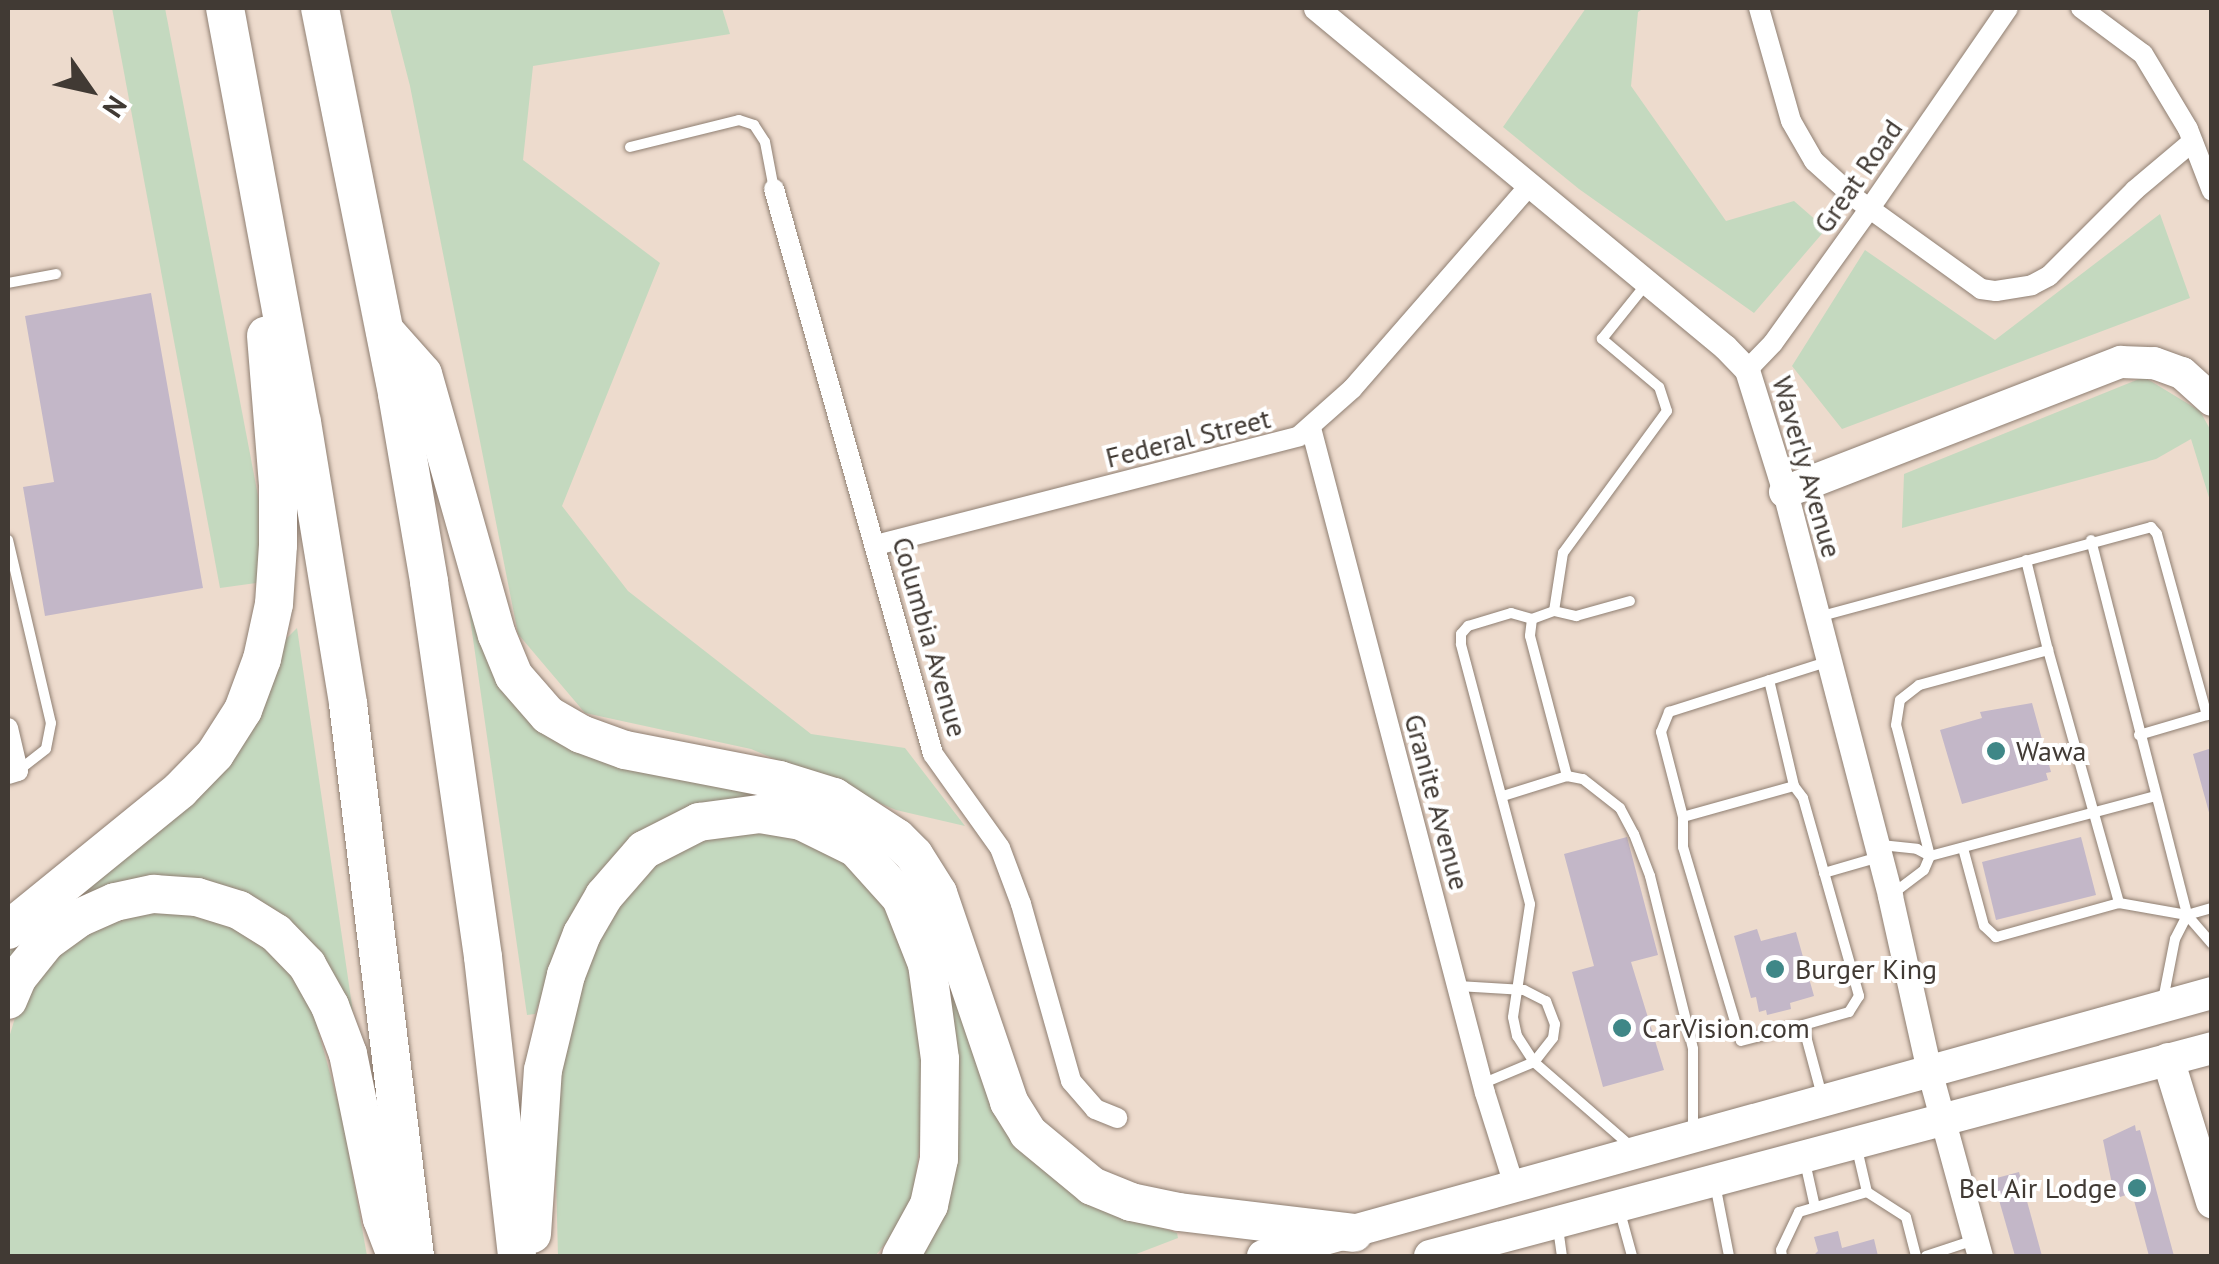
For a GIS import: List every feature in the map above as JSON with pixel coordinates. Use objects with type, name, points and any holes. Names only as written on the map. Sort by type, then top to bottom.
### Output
[{"type":"highway","points":[[225,8],[250,128],[348,704],[416,1256]]},
{"type":"highway","points":[[320,8],[386,331],[426,564],[470,864],[517,1256]]},
{"type":"highway","points":[[8,930],[180,790],[215,754],[243,710],[262,659],[274,604],[278,485],[250,128]]},
{"type":"highway","points":[[386,331],[423,374],[479,585],[514,676],[548,715],[581,734],[626,750],[779,780],[834,797],[897,838],[914,854],[938,893],[1009,1102],[1028,1133],[1056,1161],[1092,1186],[1131,1202],[1179,1212],[1354,1233]]},
{"type":"highway","points":[[531,1256],[544,1070],[562,990],[582,934],[604,896],[644,850],[698,822],[760,814],[800,820],[856,848],[901,898],[927,964],[940,1059],[939,1160],[929,1205],[900,1256]]},
{"type":"highway","points":[[8,1000],[18,978],[46,942],[79,918],[115,902],[154,894],[197,897],[238,910],[276,933],[307,965],[330,1006],[348,1054],[382,1219],[396,1256]]},
{"type":"main road","points":[[1785,492],[2122,362],[2154,363],[2182,373],[2212,400]]},
{"type":"main road","points":[[1264,1256],[1641,1155],[2212,992]]},
{"type":"main road","points":[[1430,1256],[2212,1048]]},
{"type":"main road","points":[[2168,1059],[2211,1197]]},
{"type":"street","name":"Waverly Avenue","points":[[1316,8],[1747,370],[1785,492],[1890,896],[1928,1070],[1978,1248]]},
{"type":"street","points":[[1759,8],[1783,98],[1802,142],[1827,176],[1981,288],[1996,291],[2032,285],[2066,263],[2134,190],[2192,142]]},
{"type":"street","name":"Great Road","points":[[1747,370],[1773,343],[2008,8]]},
{"type":"street","points":[[2081,8],[2144,54],[2192,142],[2212,191]]},
{"type":"street","name":"Federal Street","points":[[876,545],[1281,444],[1311,428],[1464,266],[1529,186]]},
{"type":"street","name":"Columbia Avenue","points":[[774,189],[933,754],[984,822],[1006,862],[1062,1066],[1081,1096],[1095,1109],[1117,1118]]},
{"type":"street","name":"Granite Avenue","points":[[1311,428],[1483,1084],[1516,1188]]},
{"type":"street","points":[[8,728],[13,772]]},
{"type":"lane","points":[[630,147],[739,120],[754,125],[765,142],[774,189]]},
{"type":"lane","points":[[8,283],[56,274]]},
{"type":"lane","points":[[1554,610],[1563,553],[1667,412],[1660,387],[1602,340],[1647,283]]},
{"type":"lane","points":[[1817,617],[2146,526],[2156,532],[2210,712],[2139,735]]},
{"type":"lane","points":[[8,540],[50,723],[46,750],[13,772]]},
{"type":"lane","points":[[2092,540],[2187,915],[2212,944]]},
{"type":"lane","points":[[2026,560],[2119,904]]},
{"type":"lane","points":[[1630,601],[1576,616],[1554,610],[1532,619],[1512,613],[1468,626],[1461,634],[1530,904],[1530,926],[1515,989],[1514,1027],[1534,1062],[1641,1155]]},
{"type":"lane","points":[[1532,619],[1530,636],[1566,776]]},
{"type":"lane","points":[[1890,896],[1924,870],[1930,856],[1896,724],[1900,700],[1919,685],[2048,650]]},
{"type":"lane","points":[[1769,680],[1794,786],[1802,798],[1859,996],[1849,1012],[1741,1041],[1683,847],[1682,818],[1661,732],[1666,716],[1678,707],[1828,662]]},
{"type":"lane","points":[[1503,796],[1566,776],[1583,779],[1620,808],[1650,876],[1693,1049],[1693,1140]]},
{"type":"lane","points":[[1682,818],[1794,786]]},
{"type":"lane","points":[[1824,873],[1877,850],[1930,856],[2156,796]]},
{"type":"lane","points":[[1962,848],[1984,926],[1996,937],[2119,904],[2187,915],[2212,908]]},
{"type":"lane","points":[[2162,1006],[2175,939],[2187,915]]},
{"type":"lane","points":[[1457,986],[1515,989],[1546,1001],[1555,1024],[1546,1050],[1534,1062],[1483,1084]]},
{"type":"lane","points":[[1803,1025],[1823,1102]]},
{"type":"lane","points":[[1855,1142],[1867,1192],[1906,1217],[1916,1256]]},
{"type":"lane","points":[[1803,1156],[1815,1207]]},
{"type":"lane","points":[[1714,1180],[1729,1256]]},
{"type":"lane","points":[[1782,1256],[1781,1250],[1800,1212],[1867,1192]]},
{"type":"lane","points":[[1618,1206],[1632,1256]]},
{"type":"lane","points":[[1557,1221],[1562,1256]]},
{"type":"lane","points":[[1926,1256],[1978,1248]]},
{"type":"green space","points":[[112,8],[165,8],[263,522],[263,582],[220,588]]},
{"type":"green space","points":[[390,8],[722,8],[730,34],[533,66],[523,160],[660,263],[562,506],[628,591],[811,734],[905,748],[965,826],[896,810],[751,749],[585,713],[518,634],[410,86]]},
{"type":"green space","points":[[1586,8],[1644,8],[1638,12],[1631,86],[1726,221],[1794,201],[1826,229],[1754,313],[1579,189],[1503,127]]},
{"type":"green space","points":[[2160,214],[2190,298],[1842,429],[1792,366],[1865,250],[1995,340]]},
{"type":"green space","points":[[2144,377],[2200,411],[2211,431],[2211,504],[2191,439],[2156,459],[1902,528],[1904,474]]},
{"type":"green space","points":[[467,597],[492,662],[663,773],[840,814],[910,872],[986,1079],[1127,1216],[1177,1233],[1178,1238],[1131,1256],[919,1256],[940,1218],[908,887],[716,803],[550,972],[535,1014],[527,1015]]},
{"type":"green space","points":[[297,628],[357,1040],[336,995],[184,881],[8,969],[8,954],[18,939],[162,824],[280,645]]},
{"type":"green space","points":[[740,830],[797,836],[859,871],[899,930],[916,993],[925,1054],[921,1138],[913,1193],[901,1225],[875,1256],[558,1256],[554,1102],[566,1026],[606,919],[650,866],[706,836]]},
{"type":"green space","points":[[169,909],[239,927],[283,962],[313,1012],[343,1120],[367,1256],[8,1256],[8,1041],[18,1008],[58,951],[115,918]]},
{"type":"building","points":[[151,293],[203,588],[45,616],[23,487],[54,482],[25,316]]},
{"type":"building","name":"Wawa","points":[[2032,703],[2051,772],[2046,773],[2048,780],[1962,804],[1940,730],[1982,718],[1980,712]]},
{"type":"building","points":[[2212,748],[2212,816],[2210,816],[2193,754]]},
{"type":"building","points":[[1627,837],[1658,955],[1631,962],[1664,1070],[1603,1087],[1572,972],[1594,966],[1564,854]]},
{"type":"building","name":"Wawa","points":[[2081,837],[2096,895],[1996,920],[1982,862]]},
{"type":"building","name":"Burger King","points":[[1757,929],[1761,941],[1796,932],[1814,996],[1790,1003],[1791,1009],[1767,1015],[1766,1010],[1759,1012],[1756,997],[1751,998],[1734,936]]},
{"type":"building","name":"Bel Air Lodge","points":[[2135,1125],[2136,1131],[2140,1130],[2174,1256],[2149,1256],[2132,1193],[2120,1197],[2116,1183],[2112,1184],[2103,1140]]},
{"type":"building","points":[[2019,1172],[2042,1256],[2015,1256],[1993,1179]]},
{"type":"building","points":[[1838,1231],[1842,1248],[1874,1239],[1878,1256],[1813,1256],[1818,1251],[1814,1237]]},
{"type":"place","name":"Wawa","points":[[1996,751]]},
{"type":"place","name":"Burger King","points":[[1775,969]]},
{"type":"place","name":"CarVision.com","points":[[1622,1028]]},
{"type":"place","name":"Bel Air Lodge","points":[[2137,1188]]}]
